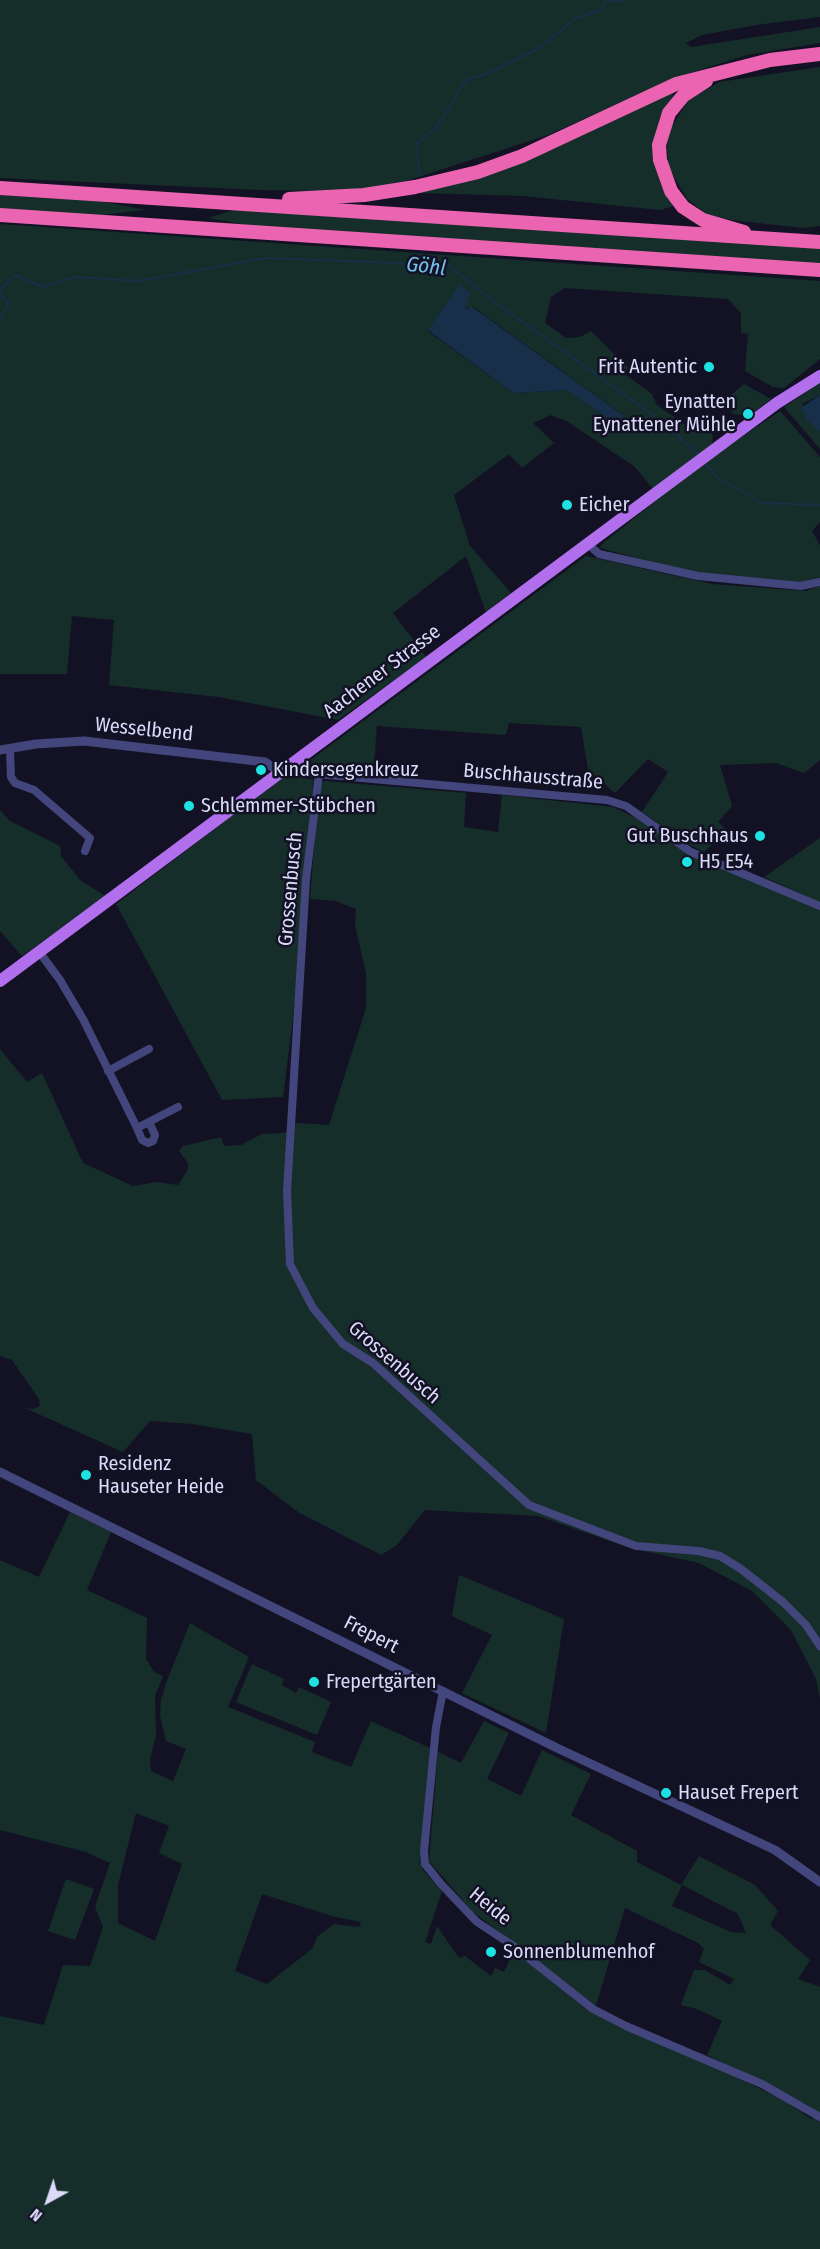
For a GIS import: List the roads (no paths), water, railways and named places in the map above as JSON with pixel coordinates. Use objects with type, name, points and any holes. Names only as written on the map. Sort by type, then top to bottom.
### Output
[{"type":"highway","points":[[285,203],[415,187],[478,172],[522,156],[676,84],[770,60],[820,54]]},
{"type":"highway","points":[[720,73],[683,96],[669,113],[659,145],[660,160],[671,191],[683,207],[703,220],[760,238]]},
{"type":"highway","points":[[0,188],[251,204],[285,203],[423,216],[820,242]]},
{"type":"highway","points":[[0,215],[820,270]]},
{"type":"main road","name":"Aachener Strasse","points":[[788,395],[820,365]]},
{"type":"main road","name":"Aachener Strasse","points":[[0,981],[788,395],[820,375]]},
{"type":"street","points":[[588,544],[599,554],[698,576],[801,586],[820,582]]},
{"type":"street","name":"Wesselbend","points":[[0,750],[84,741],[265,762],[281,773]]},
{"type":"street","points":[[10,748],[11,777],[15,783],[34,790],[90,838],[84,850]]},
{"type":"street","name":"Buschhausstraße","points":[[293,764],[306,773],[607,800],[626,806],[692,852],[820,906]]},
{"type":"street","name":"Grossenbusch","points":[[319,774],[306,879],[287,1191],[290,1264],[313,1308],[343,1344],[373,1363],[529,1505],[636,1545],[699,1551],[720,1556],[783,1602],[806,1625],[820,1646]]},
{"type":"street","points":[[40,952],[83,1019],[142,1140],[147,1143],[153,1141],[155,1135],[149,1122]]},
{"type":"street","points":[[108,1071],[149,1049]]},
{"type":"street","points":[[137,1128],[178,1107]]},
{"type":"street","name":"Frepert","points":[[0,1472],[605,1771],[775,1850],[820,1882]]},
{"type":"street","name":"Heide","points":[[442,1691],[436,1727],[424,1851],[429,1870],[448,1892],[477,1922],[520,1951],[593,2008],[627,2026],[762,2084],[820,2117]]},
{"type":"water","points":[[459,285],[471,293],[465,307],[468,309],[471,306],[624,416],[617,425],[567,390],[513,393],[428,330]]},
{"type":"water","points":[[820,395],[820,431],[807,420],[801,408]]},
{"type":"waterway","points":[[420,176],[416,145],[438,125],[466,80],[486,74],[538,49],[576,18],[601,10],[606,2],[622,0]]},
{"type":"waterway","name":"Göhl","points":[[0,290],[15,275],[43,287],[75,277],[139,281],[266,258],[448,265],[492,300],[660,420],[700,456]]},
{"type":"waterway","name":"Göhl","points":[[0,294],[9,304],[0,318]]},
{"type":"waterway","name":"Göhl","points":[[705,463],[717,477],[762,503],[820,505]]},
{"type":"place","name":"Frit Autentic","points":[[709,367]]},
{"type":"place","name":"Eynatten Eynattener Mühle","points":[[748,414]]},
{"type":"place","name":"Eicher","points":[[567,505]]},
{"type":"place","name":"Kindersegenkreuz","points":[[261,770]]},
{"type":"place","name":"Schlemmer-Stübchen","points":[[189,806]]},
{"type":"place","name":"Gut Buschhaus","points":[[760,836]]},
{"type":"place","name":"H5 E54","points":[[687,862]]},
{"type":"place","name":"Residenz Hauseter Heide","points":[[86,1475]]},
{"type":"place","name":"Frepertgärten","points":[[314,1682]]},
{"type":"place","name":"Hauset Frepert","points":[[666,1793]]},
{"type":"place","name":"Sonnenblumenhof","points":[[491,1952]]}]
